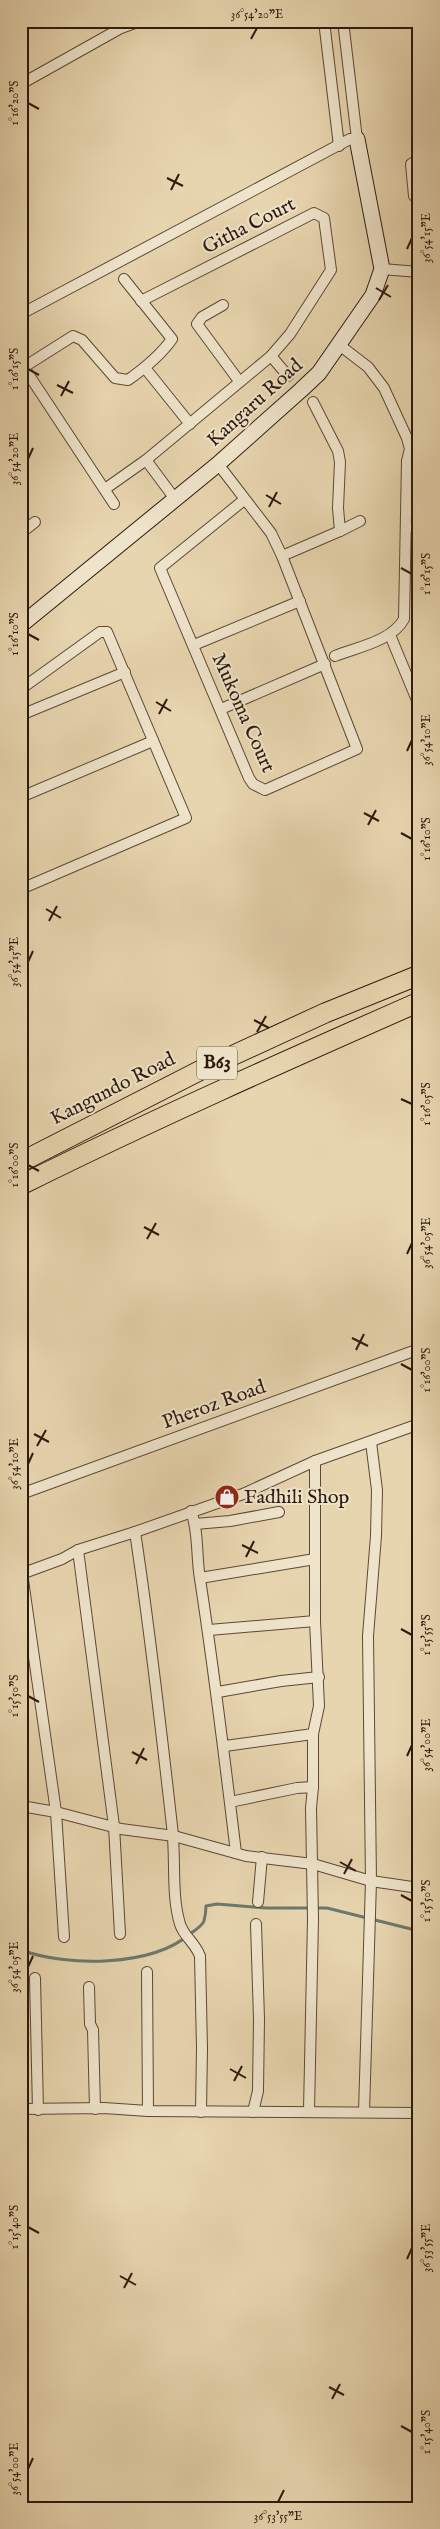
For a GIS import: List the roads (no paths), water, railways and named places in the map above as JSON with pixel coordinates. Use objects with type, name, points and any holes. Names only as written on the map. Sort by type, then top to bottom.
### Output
[{"type":"highway","name":"Kangundo Road","points":[[21,1162],[199,1071],[325,1013],[419,975]]},
{"type":"highway","name":"B63","points":[[21,1186],[183,1107],[419,1002]]},
{"type":"street","points":[[21,84],[121,28],[140,21]]},
{"type":"street","points":[[324,21],[339,146]]},
{"type":"street","points":[[21,314],[350,139],[357,139],[343,21]]},
{"type":"street","name":"Kangaru Road","points":[[21,625],[218,464],[319,373],[373,295],[382,269],[357,139]]},
{"type":"street","points":[[414,196],[411,164],[419,159]]},
{"type":"street","name":"Githa Court","points":[[105,490],[146,460],[271,356],[290,334],[331,270],[324,218],[314,213],[141,301]]},
{"type":"street","points":[[382,269],[419,272]]},
{"type":"street","points":[[114,504],[22,365],[73,336],[82,340],[115,378],[128,380],[145,368],[164,351],[172,339],[124,279]]},
{"type":"street","points":[[223,305],[202,317],[196,324],[239,381]]},
{"type":"street","points":[[335,656],[390,635],[399,628],[404,619],[407,460],[410,450],[407,438],[377,378],[355,356],[338,344]]},
{"type":"street","points":[[271,356],[288,376]]},
{"type":"street","points":[[145,368],[190,424]]},
{"type":"street","points":[[313,402],[338,451],[340,462],[338,508],[340,531]]},
{"type":"street","points":[[146,460],[174,499]]},
{"type":"street","points":[[218,464],[244,500],[271,532],[325,664],[221,710]]},
{"type":"street","name":"Mukoma Court","points":[[244,500],[160,568],[249,778],[258,788],[265,790],[276,786],[339,759],[357,749],[325,664]]},
{"type":"street","points":[[282,556],[360,521]]},
{"type":"street","points":[[21,533],[35,522]]},
{"type":"street","points":[[407,527],[419,527]]},
{"type":"street","points":[[194,645],[300,601]]},
{"type":"street","points":[[21,689],[102,631],[108,633],[185,820],[21,889]]},
{"type":"street","points":[[390,635],[419,706]]},
{"type":"street","points":[[21,715],[125,672]]},
{"type":"street","points":[[21,797],[153,742]]},
{"type":"street","name":"Pheroz Road","points":[[21,1494],[419,1349]]},
{"type":"street","points":[[64,1938],[56,1812],[22,1574],[62,1559],[78,1550],[244,1494],[315,1461],[419,1424]]},
{"type":"street","points":[[364,2112],[372,1881],[368,1636],[376,1536],[377,1490],[371,1442]]},
{"type":"street","points":[[309,2111],[313,1919],[311,1903],[313,1864],[311,1808],[313,1734],[319,1706],[315,1621],[317,1597],[315,1461]]},
{"type":"street","points":[[191,1511],[196,1524],[200,1578],[218,1692],[236,1853]]},
{"type":"street","points":[[196,1524],[230,1521],[279,1512]]},
{"type":"street","points":[[135,1532],[150,1630],[174,1836],[178,1916],[188,1937],[195,1943],[200,1956],[201,2112]]},
{"type":"street","points":[[78,1550],[114,1826],[120,1934]]},
{"type":"street","points":[[200,1578],[315,1559]]},
{"type":"street","points":[[209,1630],[315,1621]]},
{"type":"street","points":[[218,1692],[280,1681],[319,1677]]},
{"type":"street","points":[[225,1746],[313,1734]]},
{"type":"street","points":[[230,1802],[313,1786]]},
{"type":"street","points":[[21,1806],[114,1826],[174,1836],[236,1853],[313,1864],[372,1881],[419,1888]]},
{"type":"street","points":[[258,1902],[262,1857]]},
{"type":"street","points":[[253,2112],[258,2091],[259,2019],[256,1924]]},
{"type":"street","points":[[147,1972],[148,2111]]},
{"type":"street","points":[[35,1978],[38,2110]]},
{"type":"street","points":[[89,1986],[90,2024],[93,2030],[95,2110]]},
{"type":"street","points":[[21,2109],[418,2113],[419,2097]]},
{"type":"waterway","points":[[21,1950],[40,1956],[84,1961],[108,1961],[154,1953],[173,1945],[202,1925],[206,1906],[217,1904],[266,1908],[327,1908],[419,1931]]},
{"type":"place","name":"Fadhili Shop","points":[[227,1497]]}]
